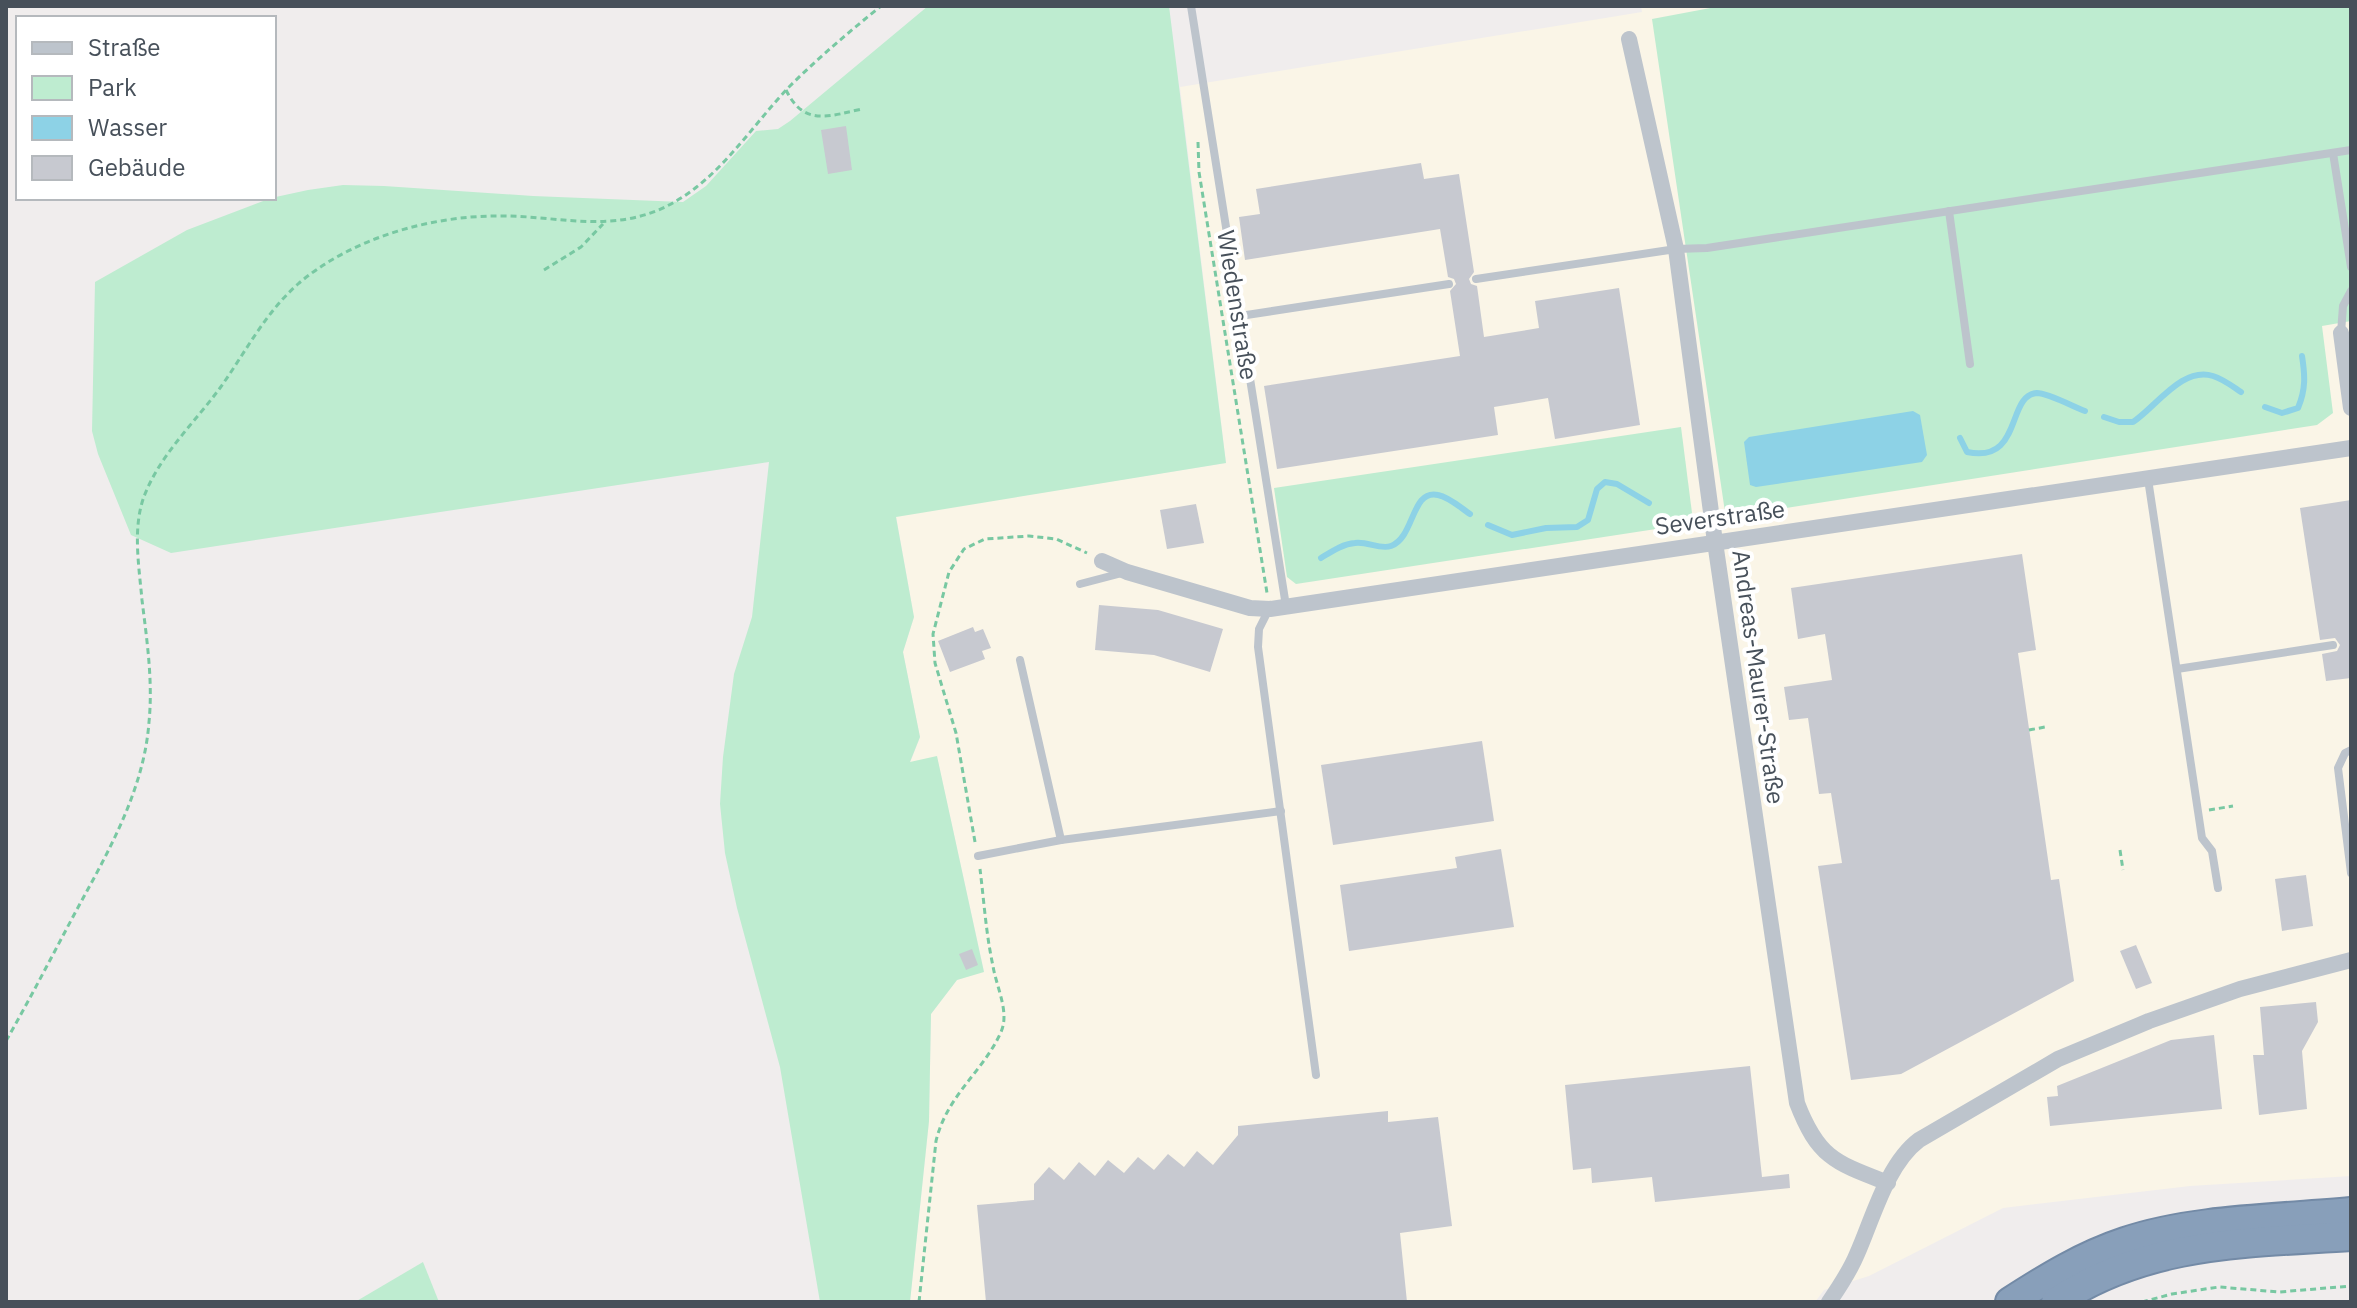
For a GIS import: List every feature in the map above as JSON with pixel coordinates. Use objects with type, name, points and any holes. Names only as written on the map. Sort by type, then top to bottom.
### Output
[{"type":"highway","points":[[2010,1302],[2059,1271],[2125,1241],[2184,1228],[2351,1212]]},
{"type":"highway","points":[[2056,1302],[2109,1273],[2156,1256],[2221,1245],[2351,1236]]},
{"type":"street","name":"Andreas-Maurer-Straße","points":[[1629,39],[1676,249],[1715,542],[1797,1103],[1817,1144],[1840,1164],[1888,1183]]},
{"type":"street","points":[[2341,333],[2351,408]]},
{"type":"street","name":"Severstraße","points":[[1102,561],[1127,572],[1250,608],[1278,607],[2351,448]]},
{"type":"street","points":[[1829,1302],[1845,1279],[1903,1154],[1919,1140],[2058,1059],[2149,1021],[2223,995],[2351,960]]},
{"type":"lane","points":[[1191,6],[1240,316],[1278,607],[1259,629],[1258,647],[1316,1075]]},
{"type":"lane","points":[[1476,279],[1676,249],[1707,248],[2351,150]]},
{"type":"lane","points":[[2333,153],[2351,267]]},
{"type":"lane","points":[[1949,211],[1970,364]]},
{"type":"lane","points":[[1240,316],[1449,284]]},
{"type":"lane","points":[[2341,333],[2343,306],[2351,291]]},
{"type":"lane","points":[[2148,478],[2202,838],[2212,851],[2218,888]]},
{"type":"lane","points":[[1080,584],[1127,572]]},
{"type":"lane","points":[[2177,669],[2333,645]]},
{"type":"lane","points":[[1020,660],[1061,840]]},
{"type":"lane","points":[[2351,750],[2345,753],[2338,768],[2351,874]]},
{"type":"lane","points":[[978,856],[1061,840],[1281,811]]},
{"type":"path","points":[[6,1041],[105,857],[139,778],[146,747],[150,692],[138,547],[144,495],[167,457],[221,387],[257,333],[297,285],[319,269],[380,238],[457,218],[498,216],[603,224],[654,212],[704,183],[786,90],[881,6]]},
{"type":"path","points":[[786,90],[803,113],[815,117],[862,109]]},
{"type":"path","name":"Wiedenstraße","points":[[1197,129],[1199,172],[1278,607]]},
{"type":"path","points":[[544,270],[581,247],[603,224]]},
{"type":"path","points":[[2029,730],[2045,727]]},
{"type":"path","points":[[2198,811],[2233,806]]},
{"type":"path","points":[[2120,850],[2123,870]]},
{"type":"path","points":[[2142,1302],[2219,1287],[2279,1292],[2351,1286]]},
{"type":"shaded area","points":[[1641,6],[2351,6],[2351,1176],[2190,1186],[2003,1208],[1869,1276],[1824,1290],[1815,1302],[910,1302],[929,1121],[931,1014],[957,980],[984,971],[937,757],[910,763],[920,737],[903,652],[914,617],[896,516],[1226,463],[1180,87],[1642,12]]},
{"type":"green space","points":[[928,6],[1169,6],[1226,463],[896,517],[914,617],[903,652],[920,737],[910,762],[937,756],[984,972],[957,980],[931,1014],[929,1121],[910,1302],[820,1302],[780,1067],[725,853],[720,804],[723,757],[734,674],[752,617],[769,462],[171,553],[131,535],[98,454],[92,431],[95,282],[187,230],[266,200],[276,200],[276,197],[343,185],[683,202],[706,186],[756,131],[778,129]]},
{"type":"green space","points":[[1721,6],[2351,6],[2351,321],[2322,326],[2333,413],[2317,425],[1729,517],[1725,512],[1652,19]]},
{"type":"green space","points":[[1681,427],[1692,513],[1682,525],[1296,584],[1287,577],[1274,488]]},
{"type":"green space","points":[[423,1262],[439,1302],[355,1302]]},
{"type":"water","points":[[1913,411],[1920,415],[1927,455],[1922,462],[1756,487],[1750,485],[1744,442],[1749,437]]},
{"type":"building","points":[[846,126],[852,170],[828,174],[821,130]]},
{"type":"building","points":[[1421,163],[1424,179],[1459,174],[1474,272],[1469,279],[1471,284],[1477,286],[1484,337],[1539,328],[1535,301],[1619,288],[1640,425],[1555,439],[1548,398],[1494,407],[1498,435],[1277,469],[1264,386],[1460,356],[1450,291],[1456,284],[1454,279],[1448,277],[1440,229],[1245,260],[1239,217],[1260,214],[1256,189]]},
{"type":"building","points":[[2351,500],[2351,678],[2326,681],[2322,654],[2337,651],[2340,645],[2335,638],[2320,640],[2300,508]]},
{"type":"building","points":[[1196,504],[1204,543],[1167,549],[1160,510]]},
{"type":"building","points":[[2022,554],[2036,650],[2018,653],[2051,880],[2059,879],[2074,981],[1901,1074],[1851,1080],[1818,866],[1842,863],[1831,793],[1819,794],[1808,718],[1789,720],[1784,687],[1832,680],[1825,634],[1798,639],[1791,588]]},
{"type":"building","points":[[1099,605],[1158,610],[1223,629],[1210,672],[1154,655],[1095,650]]},
{"type":"building","points":[[973,627],[975,632],[983,629],[991,648],[982,651],[985,659],[950,672],[938,641]]},
{"type":"building","points":[[1482,741],[1494,821],[1333,845],[1321,765]]},
{"type":"building","points":[[1501,849],[1514,927],[1349,951],[1340,885],[1457,868],[1455,857]]},
{"type":"building","points":[[2306,875],[2313,926],[2282,931],[2275,879]]},
{"type":"building","points":[[2136,945],[2152,983],[2136,989],[2120,951]]},
{"type":"building","points":[[972,949],[978,965],[966,970],[959,954]]},
{"type":"building","points":[[2316,1002],[2318,1022],[2302,1051],[2307,1109],[2259,1115],[2253,1055],[2264,1055],[2260,1007]]},
{"type":"building","points":[[2214,1035],[2222,1109],[2050,1126],[2047,1097],[2058,1096],[2057,1086],[2171,1040]]},
{"type":"building","points":[[1750,1066],[1762,1177],[1789,1174],[1790,1188],[1655,1202],[1652,1177],[1592,1183],[1591,1168],[1573,1170],[1565,1085]]},
{"type":"building","points":[[1388,1111],[1388,1122],[1438,1117],[1452,1226],[1400,1233],[1407,1302],[986,1302],[977,1205],[1034,1200],[1034,1184],[1049,1167],[1064,1180],[1079,1162],[1095,1176],[1108,1160],[1124,1173],[1138,1157],[1154,1170],[1168,1154],[1184,1167],[1197,1151],[1213,1165],[1238,1135],[1238,1126]]},
{"type":"waterway","points":[[2265,407],[2282,413],[2298,408],[2304,382],[2302,356]]},
{"type":"waterway","points":[[2104,417],[2133,422],[2180,382],[2202,374],[2217,377],[2241,392]]},
{"type":"waterway","points":[[1960,438],[1967,452],[1985,453],[1997,448],[2006,439],[2021,405],[2027,397],[2037,393],[2085,411]]},
{"type":"waterway","points":[[1488,525],[1512,535],[1546,528],[1577,527],[1588,520],[1597,489],[1605,482],[1617,484],[1649,503]]},
{"type":"waterway","points":[[1321,558],[1350,544],[1391,546],[1405,533],[1418,506],[1429,495],[1446,498],[1470,514]]}]
